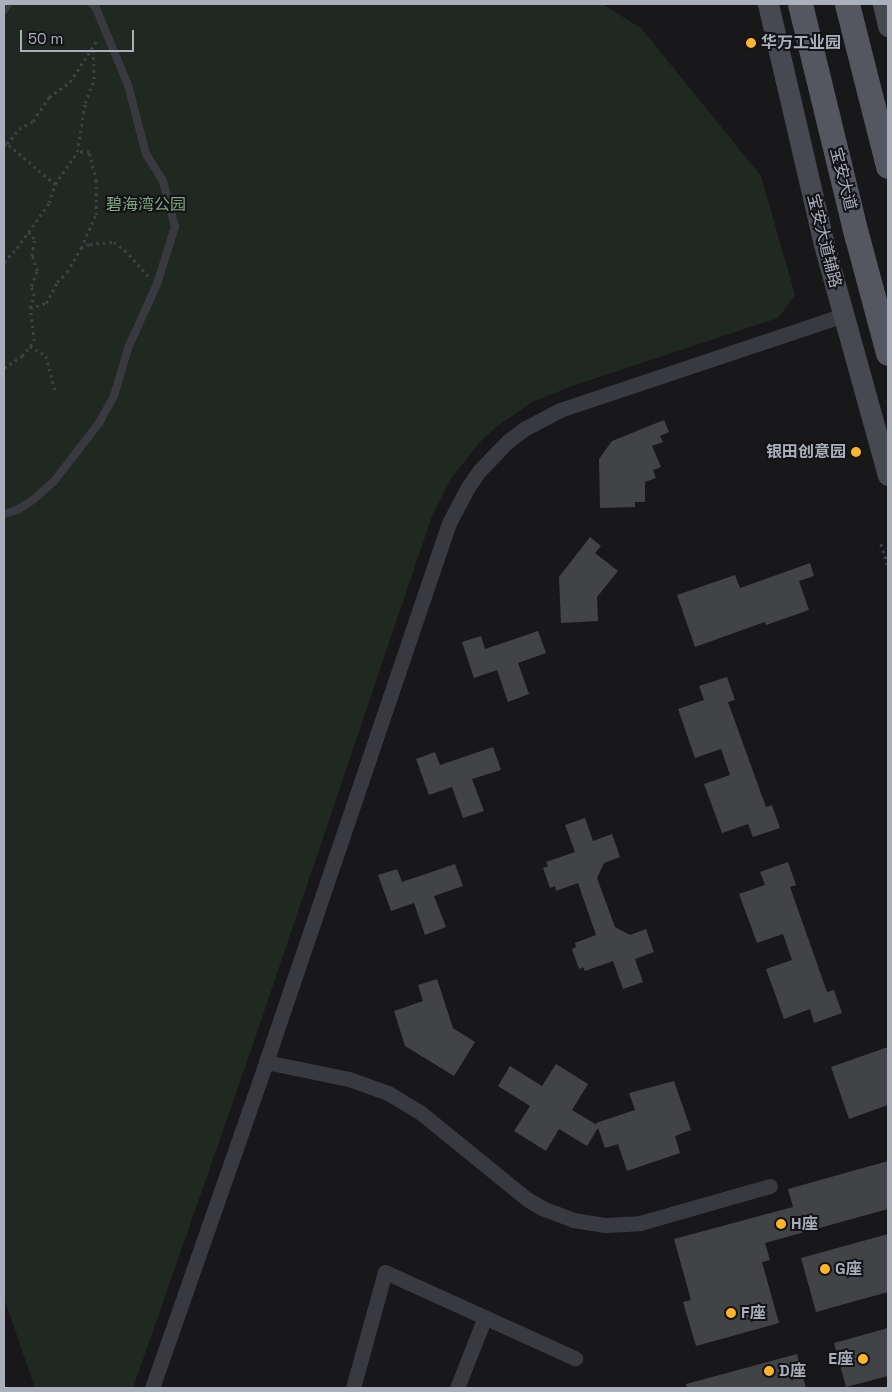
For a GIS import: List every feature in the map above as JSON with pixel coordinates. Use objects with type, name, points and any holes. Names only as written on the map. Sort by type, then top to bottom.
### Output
[{"type":"main road","name":"宝安大道辅路","points":[[768,4],[823,241],[888,475]]},
{"type":"main road","name":"宝安大道","points":[[800,4],[857,237],[888,352]]},
{"type":"main road","points":[[847,4],[888,166]]},
{"type":"main road","points":[[883,4],[888,26]]},
{"type":"street","points":[[152,1388],[266,1062],[449,523],[464,492],[480,470],[503,446],[524,429],[560,410],[844,316]]},
{"type":"street","points":[[266,1062],[349,1079],[388,1093],[421,1113],[527,1199],[542,1208],[573,1220],[606,1225],[640,1223],[770,1186]]},
{"type":"street","points":[[353,1388],[385,1272],[575,1358]]},
{"type":"street","points":[[457,1388],[485,1317]]},
{"type":"lane","points":[[4,10],[8,4]]},
{"type":"lane","points":[[4,514],[17,510],[33,500],[55,480],[99,423],[114,396],[128,348],[157,284],[175,227],[163,181],[146,154],[128,85],[92,4]]},
{"type":"path","points":[[55,184],[5,144],[19,129],[33,121],[49,97],[70,82],[104,28]]},
{"type":"path","points":[[4,262],[49,203],[55,184],[77,152],[85,103],[94,79],[93,48]]},
{"type":"path","points":[[30,308],[46,303],[57,282],[67,272],[81,248],[96,215],[96,181],[89,152],[77,152]]},
{"type":"path","points":[[4,368],[22,356],[34,341],[30,308],[34,296],[31,286],[37,271],[32,256],[34,239],[28,232]]},
{"type":"path","points":[[81,248],[103,241],[114,242],[126,250],[143,272],[157,284]]},
{"type":"path","points":[[30,346],[46,356],[56,393]]},
{"type":"path","points":[[881,544],[888,565]]},
{"type":"green space","name":"碧海湾公园","points":[[4,4],[602,4],[641,28],[761,176],[795,295],[778,318],[572,386],[532,402],[496,427],[480,442],[452,477],[432,516],[249,1056],[133,1388],[35,1388],[4,1298]]},
{"type":"building","points":[[664,420],[669,432],[660,436],[663,442],[652,446],[661,467],[653,470],[656,478],[645,482],[645,502],[635,502],[635,507],[600,508],[599,459],[612,441]]},
{"type":"building","points":[[590,537],[601,546],[595,553],[618,571],[597,597],[598,621],[561,623],[559,577]]},
{"type":"building","points":[[810,563],[814,576],[799,581],[809,610],[766,625],[765,622],[695,647],[677,595],[735,575],[740,588]]},
{"type":"building","points":[[538,631],[546,653],[518,663],[529,694],[508,702],[497,670],[474,678],[462,642],[481,636],[485,649]]},
{"type":"building","points":[[727,677],[735,700],[728,702],[766,807],[772,805],[780,828],[753,837],[748,824],[722,833],[704,784],[730,775],[721,749],[695,758],[678,709],[704,700],[699,686]]},
{"type":"building","points":[[493,747],[501,770],[472,779],[484,811],[463,818],[452,787],[429,795],[416,759],[435,752],[440,765]]},
{"type":"building","points":[[585,818],[593,841],[612,834],[620,857],[604,863],[597,878],[615,927],[630,935],[646,929],[654,952],[635,959],[643,982],[623,989],[613,961],[585,971],[583,967],[579,969],[572,949],[576,947],[575,943],[596,935],[578,883],[556,891],[555,886],[550,888],[543,868],[548,866],[546,862],[575,852],[565,825]]},
{"type":"building","points":[[788,862],[796,885],[790,887],[827,992],[834,990],[842,1013],[814,1023],[810,1009],[784,1019],[766,969],[792,960],[783,934],[757,943],[739,894],[765,885],[760,872]]},
{"type":"building","points":[[455,864],[463,886],[434,896],[446,927],[425,935],[414,903],[391,911],[378,875],[397,869],[402,882]]},
{"type":"building","points":[[437,979],[453,1028],[475,1042],[454,1076],[405,1046],[394,1011],[423,1001],[418,985]]},
{"type":"building","points":[[888,1047],[888,1105],[849,1119],[831,1067]]},
{"type":"building","points":[[556,1064],[588,1084],[572,1110],[597,1125],[596,1123],[635,1110],[629,1093],[674,1081],[691,1130],[675,1136],[680,1153],[627,1171],[618,1144],[605,1148],[598,1128],[587,1146],[559,1129],[546,1151],[514,1131],[530,1106],[498,1086],[510,1066],[542,1086]]},
{"type":"building","name":"H座","points":[[888,1161],[888,1209],[765,1243],[770,1260],[762,1262],[779,1323],[696,1346],[683,1302],[691,1300],[674,1239],[793,1207],[788,1189]]},
{"type":"building","name":"G座","points":[[888,1234],[888,1292],[816,1312],[801,1258]]},
{"type":"building","name":"E座","points":[[888,1328],[888,1376],[846,1387],[834,1343]]},
{"type":"building","name":"D座","points":[[797,1354],[806,1388],[687,1388],[686,1384]]},
{"type":"place","name":"华万工业园","points":[[751,43]]},
{"type":"place","name":"银田创意园","points":[[856,452]]},
{"type":"place","name":"H座","points":[[781,1224]]},
{"type":"place","name":"G座","points":[[825,1269]]},
{"type":"place","name":"F座","points":[[731,1313]]},
{"type":"place","name":"E座","points":[[863,1359]]},
{"type":"place","name":"D座","points":[[769,1371]]}]
